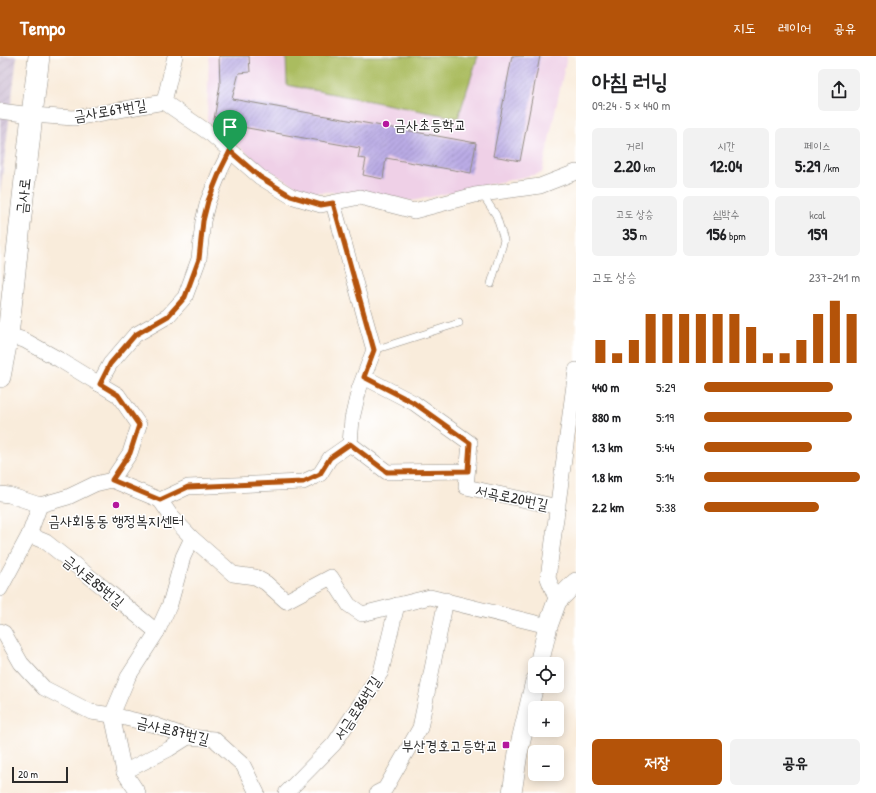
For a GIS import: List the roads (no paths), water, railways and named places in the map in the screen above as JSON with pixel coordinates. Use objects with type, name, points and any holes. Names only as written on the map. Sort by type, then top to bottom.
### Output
[{"type":"main road","name":"금사로","points":[[0,376],[8,335],[39,56]]},
{"type":"street","name":"금사로67번길","points":[[164,102],[175,56]]},
{"type":"street","name":"금사로67번길","points":[[0,111],[74,118],[164,102],[212,135],[260,177],[291,196],[321,205],[360,197],[414,211],[482,194],[540,186],[576,172]]},
{"type":"street","points":[[100,384],[110,364],[135,335],[168,316],[185,297],[199,259],[203,221],[208,201],[230,151]]},
{"type":"street","points":[[333,203],[374,350],[360,389],[352,419],[350,444]]},
{"type":"street","points":[[8,335],[24,340],[118,395],[139,425],[130,453],[112,480]]},
{"type":"street","points":[[350,444],[387,472],[468,471],[470,443],[414,403],[364,377]]},
{"type":"street","name":"서곡로20번길","points":[[557,601],[548,578],[576,377]]},
{"type":"street","points":[[160,500],[188,487],[303,482],[320,474],[330,458],[350,444]]},
{"type":"street","name":"서곡로20번길","points":[[468,471],[466,487],[558,507]]},
{"type":"street","points":[[0,494],[9,495],[40,505],[68,497],[95,484],[112,480],[160,500],[171,516],[192,538],[233,574],[255,577],[266,583],[286,601],[330,577],[349,605],[362,614],[430,597],[548,626]]},
{"type":"street","points":[[0,589],[29,535],[40,505]]},
{"type":"street","name":"금사로85번길","points":[[29,535],[46,542],[156,632]]},
{"type":"street","points":[[112,715],[128,676],[156,632],[170,604],[183,557],[192,538]]},
{"type":"street","points":[[541,657],[548,626],[557,601],[576,582]]},
{"type":"street","points":[[377,793],[385,789],[420,728],[446,600]]},
{"type":"street","name":"서금로86번길","points":[[286,793],[334,744],[381,672],[397,605]]},
{"type":"street","name":"금사로87번길","points":[[0,631],[4,633],[21,663],[44,688],[91,712],[112,715],[155,725],[188,737],[214,739],[242,765],[257,793]]},
{"type":"street","points":[[512,793],[518,753],[532,693]]},
{"type":"street","name":"금사로87번길","points":[[112,715],[124,772],[138,793]]},
{"type":"street","points":[[124,772],[169,749],[188,737]]},
{"type":"lane","points":[[482,194],[496,215],[504,240],[491,284]]},
{"type":"lane","points":[[374,350],[459,323]]},
{"type":"place","name":"금사초등학교","points":[[386,124]]},
{"type":"place","name":"금사회동동 행정복지센터","points":[[116,505]]},
{"type":"place","name":"부산경호고등학교","points":[[506,745]]}]
